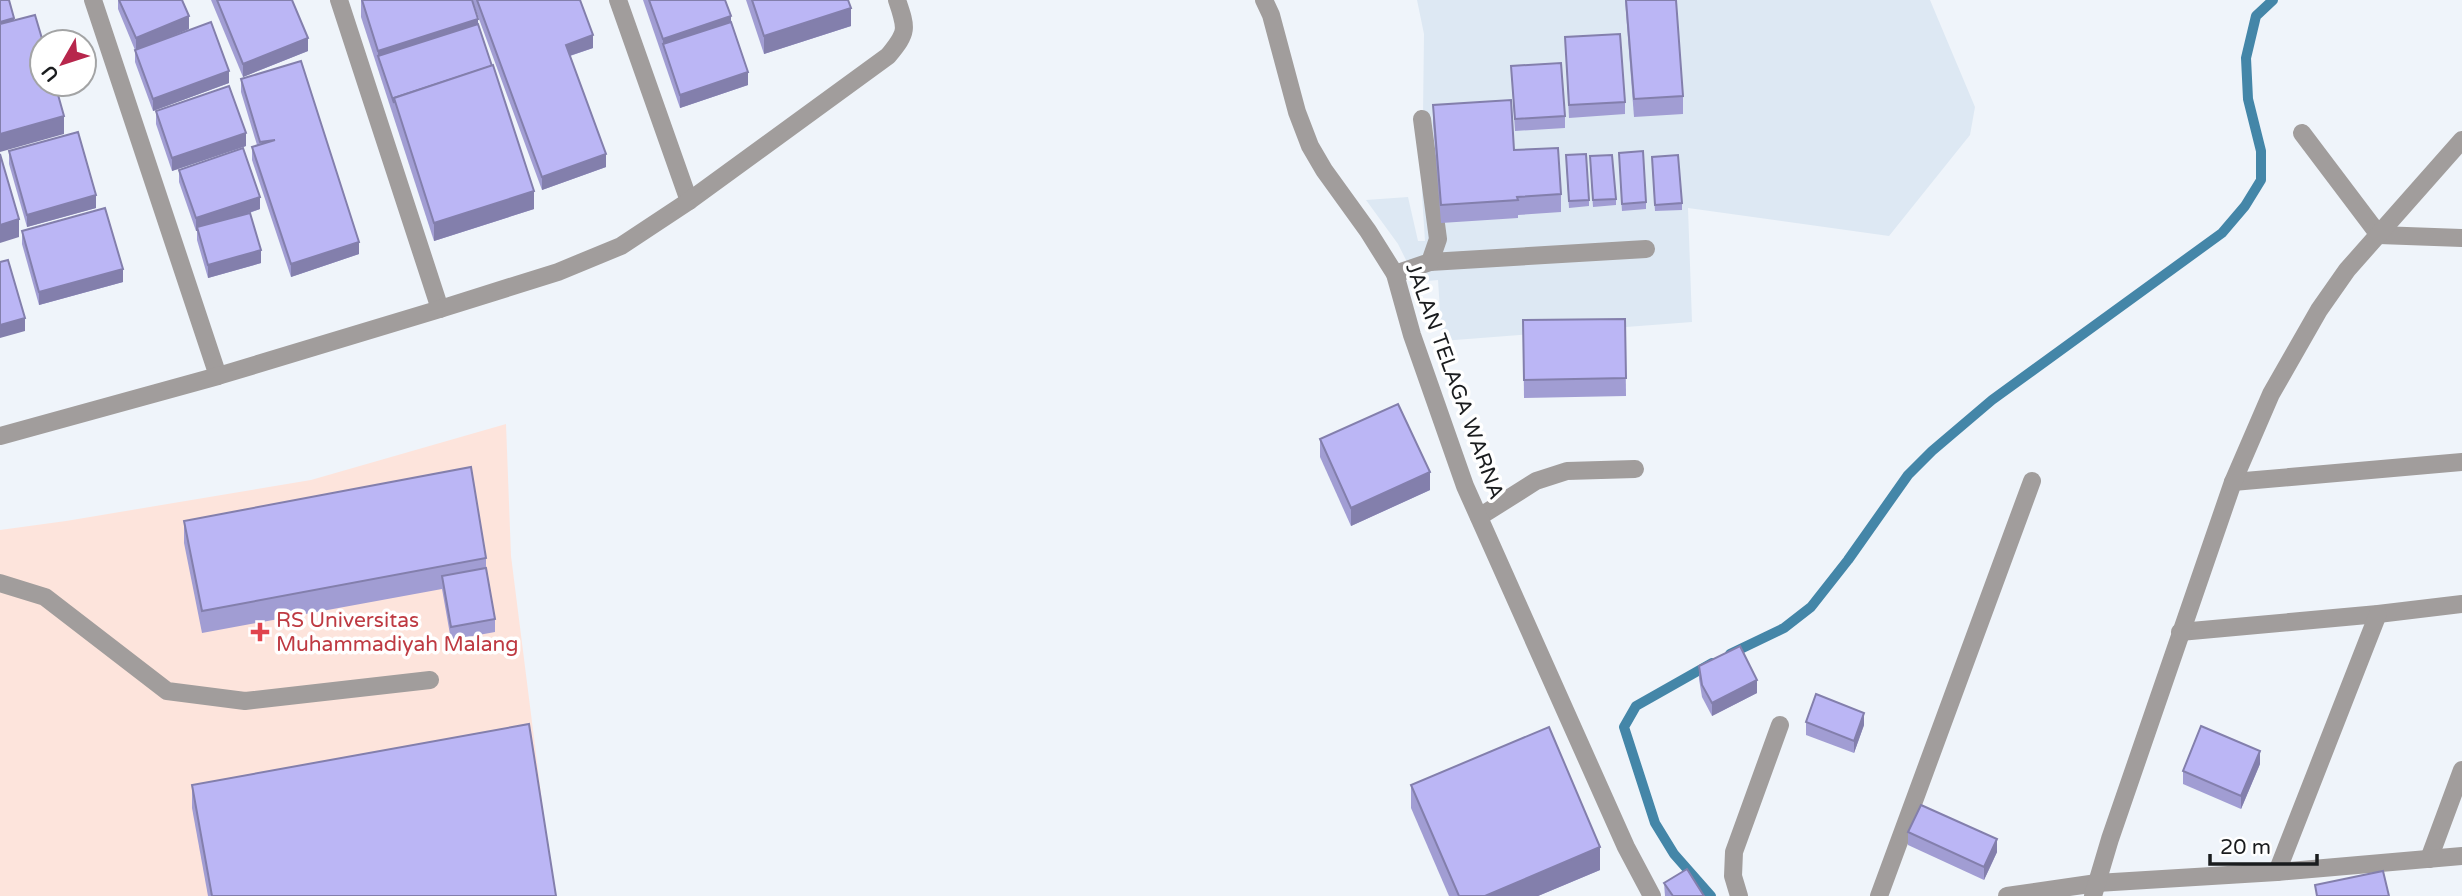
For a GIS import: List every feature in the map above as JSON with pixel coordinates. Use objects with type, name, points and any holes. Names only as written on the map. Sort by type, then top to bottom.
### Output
[{"type":"street","points":[[93,0],[218,376]]},
{"type":"street","points":[[339,0],[440,309]]},
{"type":"street","points":[[618,0],[689,201]]},
{"type":"street","points":[[0,436],[218,376],[440,309],[558,272],[621,246],[689,201],[888,57],[900,41],[905,24],[897,0]]},
{"type":"street","name":"JALAN TELAGA WARNA","points":[[1264,0],[1271,15],[1297,112],[1310,146],[1395,274],[1412,335],[1456,461],[1479,517],[1616,824],[1653,896]]},
{"type":"street","points":[[1422,119],[1438,239],[1430,262]]},
{"type":"street","points":[[2302,133],[2379,235]]},
{"type":"street","points":[[2095,890],[2180,632],[2233,482],[2271,394],[2301,340],[2347,270],[2462,139]]},
{"type":"street","points":[[2379,235],[2462,238]]},
{"type":"street","points":[[1395,274],[1430,262],[1647,249]]},
{"type":"street","points":[[2233,482],[2462,462]]},
{"type":"street","points":[[1479,517],[1536,481],[1566,471],[1635,469]]},
{"type":"street","points":[[1879,896],[2032,481]]},
{"type":"street","points":[[0,583],[45,597],[167,691],[245,701],[430,680]]},
{"type":"street","points":[[2180,632],[2462,604]]},
{"type":"street","points":[[2277,872],[2378,614]]},
{"type":"street","points":[[1739,896],[1732,876],[1734,852],[1780,725]]},
{"type":"street","points":[[2429,859],[2462,770]]},
{"type":"street","points":[[2007,896],[2462,856]]},
{"type":"shaded area","points":[[1417,0],[1930,0],[1975,107],[1970,135],[1889,236],[1688,208],[1692,322],[1442,341],[1438,280],[1417,282],[1398,244],[1366,200],[1408,197],[1418,241],[1425,241],[1422,195],[1424,34]]},
{"type":"shaded area","name":"RS Universitas Muhammadiyah Malang","points":[[506,424],[511,556],[554,896],[0,896],[0,530],[311,480]]},
{"type":"building","points":[[0,0],[9,0],[14,18],[0,22]]},
{"type":"building","points":[[119,0],[182,0],[189,16],[136,38]]},
{"type":"building","points":[[217,0],[292,0],[308,38],[243,64]]},
{"type":"building","points":[[362,0],[472,0],[478,19],[378,51]]},
{"type":"building","points":[[477,0],[580,0],[593,35],[566,45],[606,154],[542,177]]},
{"type":"building","points":[[649,0],[725,0],[731,16],[663,39]]},
{"type":"building","points":[[752,0],[848,0],[851,8],[764,36]]},
{"type":"building","points":[[1626,0],[1676,0],[1683,96],[1634,99]]},
{"type":"building","points":[[35,15],[39,28],[28,28],[28,98],[59,98],[64,116],[0,134],[0,24]]},
{"type":"building","points":[[211,22],[229,71],[153,99],[135,50]]},
{"type":"building","points":[[731,22],[748,72],[680,95],[663,44]]},
{"type":"building","points":[[478,24],[492,66],[394,98],[394,103],[378,56]]},
{"type":"building","points":[[1620,34],[1625,102],[1569,105],[1565,37]]},
{"type":"building","points":[[301,61],[359,242],[291,264],[252,147],[275,140],[260,142],[241,79]]},
{"type":"building","points":[[1561,63],[1565,116],[1515,119],[1511,66]]},
{"type":"building","points":[[493,65],[534,191],[434,223],[394,98]]},
{"type":"building","points":[[229,86],[246,133],[172,158],[156,111]]},
{"type":"building","points":[[1511,100],[1514,150],[1558,148],[1561,194],[1441,205],[1433,105]]},
{"type":"building","points":[[78,132],[96,195],[27,215],[9,151]]},
{"type":"building","points":[[243,148],[260,197],[196,218],[179,170]]},
{"type":"building","points":[[1643,151],[1646,202],[1622,204],[1619,153]]},
{"type":"building","points":[[0,154],[19,219],[0,225]]},
{"type":"building","points":[[1586,154],[1589,200],[1569,201],[1566,155]]},
{"type":"building","points":[[1612,155],[1616,199],[1593,200],[1590,156]]},
{"type":"building","points":[[1678,155],[1682,203],[1655,205],[1652,157]]},
{"type":"building","points":[[105,208],[123,269],[39,292],[22,231]]},
{"type":"building","points":[[250,213],[261,250],[208,265],[197,227]]},
{"type":"building","points":[[8,260],[25,318],[0,325],[0,262]]},
{"type":"building","points":[[1625,319],[1626,378],[1524,380],[1523,320]]},
{"type":"building","points":[[1398,404],[1430,472],[1351,508],[1320,439]]},
{"type":"building","points":[[471,467],[486,558],[202,611],[184,521]]},
{"type":"building","points":[[486,568],[495,619],[451,627],[442,576]]},
{"type":"building","points":[[1740,646],[1757,680],[1712,703],[1702,685],[1699,666]]},
{"type":"building","points":[[1816,694],[1864,713],[1854,741],[1806,722]]},
{"type":"building","points":[[529,724],[556,896],[212,896],[192,785]]},
{"type":"building","points":[[2201,726],[2260,751],[2241,796],[2183,771]]},
{"type":"building","points":[[1549,727],[1600,847],[1485,896],[1459,896],[1411,785]]},
{"type":"building","points":[[1921,805],[1997,839],[1984,867],[1908,832]]},
{"type":"building","points":[[1687,869],[1704,896],[1673,896],[1664,883]]},
{"type":"building","points":[[2383,871],[2389,896],[2317,896],[2315,885]]},
{"type":"waterway","points":[[1730,654],[1784,628],[1811,607],[1908,475],[1932,451],[1992,400],[2222,233],[2245,206],[2261,180],[2261,151],[2248,99],[2246,58],[2256,16],[2273,0]]},
{"type":"waterway","points":[[1711,896],[1674,854],[1655,823],[1624,727],[1636,706],[1712,663]]},
{"type":"place","name":"RS Universitas Muhammadiyah Malang","points":[[260,632]]}]
